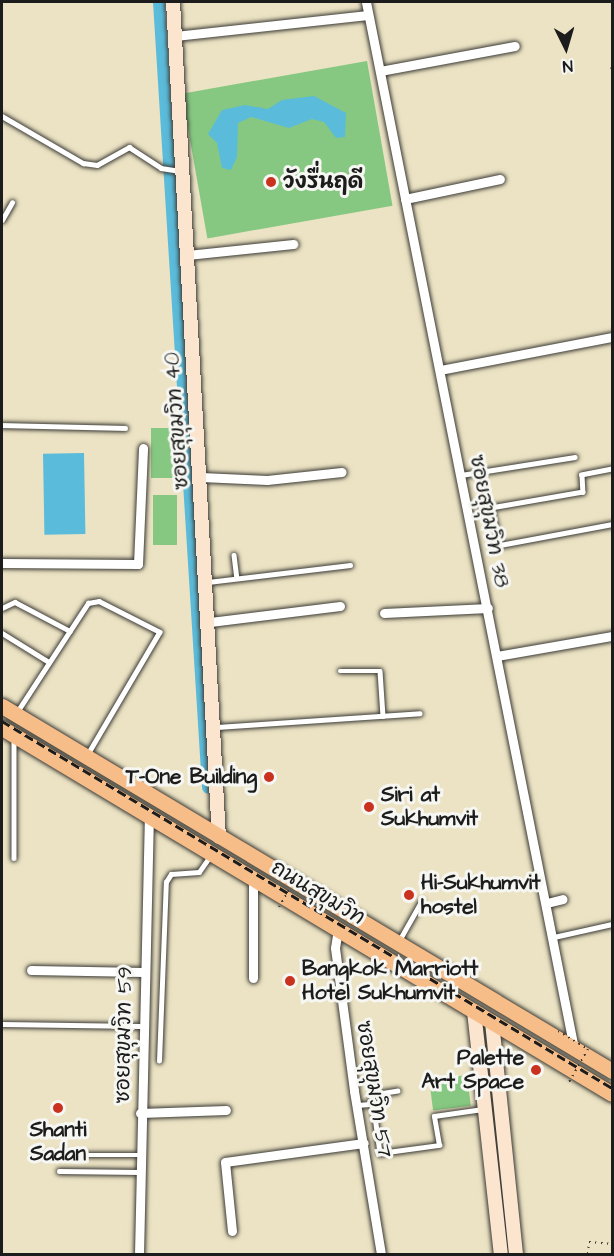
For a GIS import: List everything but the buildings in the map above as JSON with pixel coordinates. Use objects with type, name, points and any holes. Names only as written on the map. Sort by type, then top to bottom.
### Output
[{"type":"main road","name":"ถนนสุขุมวิท","points":[[2,706],[612,1071]]},
{"type":"main road","name":"ถนนสุขุมวิท","points":[[8,732],[612,1094]]},
{"type":"main road","points":[[211,854],[219,837]]},
{"type":"main road","points":[[474,1011],[482,994]]},
{"type":"main road","points":[[492,1022],[502,1006]]},
{"type":"street","name":"ซอยสุขุมวิท 40","points":[[173,2],[217,727],[219,837]]},
{"type":"street","name":"ซอยสุขุมวิท 38","points":[[366,2],[554,936],[574,1049]]},
{"type":"street","points":[[175,36],[368,15]]},
{"type":"street","points":[[380,71],[514,46]]},
{"type":"street","points":[[405,199],[501,179]]},
{"type":"street","points":[[187,255],[293,244]]},
{"type":"street","points":[[440,370],[612,337]]},
{"type":"street","points":[[2,563],[138,564],[143,448]]},
{"type":"street","points":[[201,477],[267,480],[342,471]]},
{"type":"street","points":[[210,622],[340,606]]},
{"type":"street","points":[[384,613],[488,608]]},
{"type":"street","points":[[497,656],[612,636]]},
{"type":"street","name":"ซอยสุขุมวิท 59","points":[[139,1254],[141,1026],[149,817]]},
{"type":"street","points":[[253,879],[253,978]]},
{"type":"street","points":[[547,903],[563,899]]},
{"type":"street","name":"ซอยสุขุมวิท 57","points":[[338,929],[336,948],[357,1105],[381,1254]]},
{"type":"street","points":[[31,970],[143,972]]},
{"type":"street","points":[[474,1011],[483,1109],[501,1254]]},
{"type":"street","points":[[492,1022],[516,1254]]},
{"type":"street","points":[[140,1113],[226,1110]]},
{"type":"street","points":[[232,1231],[225,1162],[364,1143]]},
{"type":"lane","points":[[2,116],[83,163],[97,165],[129,147],[161,168],[182,172]]},
{"type":"lane","points":[[2,220],[12,203]]},
{"type":"lane","points":[[2,425],[125,428]]},
{"type":"lane","points":[[461,475],[575,457]]},
{"type":"lane","points":[[468,510],[487,509],[583,492],[582,475],[612,469]]},
{"type":"lane","points":[[487,509],[500,545],[612,524]]},
{"type":"lane","points":[[234,555],[237,578]]},
{"type":"lane","points":[[208,582],[350,565]]},
{"type":"lane","points":[[15,714],[70,631],[94,601],[162,635],[87,757]]},
{"type":"lane","points":[[2,608],[15,602],[70,631]]},
{"type":"lane","points":[[2,633],[50,662]]},
{"type":"lane","points":[[340,671],[380,671],[383,716]]},
{"type":"lane","points":[[217,727],[420,713]]},
{"type":"lane","points":[[8,732],[15,858]]},
{"type":"lane","points":[[159,1061],[166,882],[171,874],[199,872],[211,854]]},
{"type":"lane","points":[[397,943],[421,902]]},
{"type":"lane","points":[[554,936],[612,924]]},
{"type":"lane","points":[[2,1024],[141,1026]]},
{"type":"lane","points":[[398,1091],[372,1095],[380,1154],[439,1145],[434,1116],[483,1109]]},
{"type":"lane","points":[[357,1105],[373,1104]]},
{"type":"lane","points":[[42,1155],[140,1155]]},
{"type":"lane","points":[[59,1171],[140,1172]]},
{"type":"path","points":[[279,908],[300,873]]},
{"type":"path","points":[[558,1030],[588,1049],[569,1082]]},
{"type":"path","points":[[588,1254],[589,1242],[612,1244]]},
{"type":"green space","points":[[367,61],[393,206],[207,238],[182,94]]},
{"type":"green space","points":[[151,428],[175,428],[175,478],[151,478]]},
{"type":"green space","points":[[153,495],[177,495],[177,545],[153,545]]},
{"type":"green space","points":[[467,1075],[471,1106],[433,1110],[429,1080]]},
{"type":"water","points":[[314,96],[346,113],[345,137],[336,138],[324,122],[312,119],[289,128],[251,117],[238,123],[237,157],[231,170],[222,168],[217,143],[208,134],[222,110],[245,105],[268,109],[282,100]]},
{"type":"water","points":[[84,453],[85,534],[44,535],[43,454]]},
{"type":"waterway","points":[[159,2],[208,787]]},
{"type":"railway","points":[[2,721],[612,1088]]},
{"type":"place","name":"วังรื่นฤดี","points":[[271,182]]},
{"type":"place","name":"T-One Building","points":[[269,777]]},
{"type":"place","name":"Siri at Sukhumvit","points":[[369,807]]},
{"type":"place","name":"Hi-Sukhumvit hostel","points":[[409,895]]},
{"type":"place","name":"Bangkok Marriott Hotel Sukhumvit","points":[[290,981]]},
{"type":"place","name":"Palette Art Space","points":[[536,1070]]},
{"type":"place","name":"Shanti Sadan","points":[[58,1108]]}]
